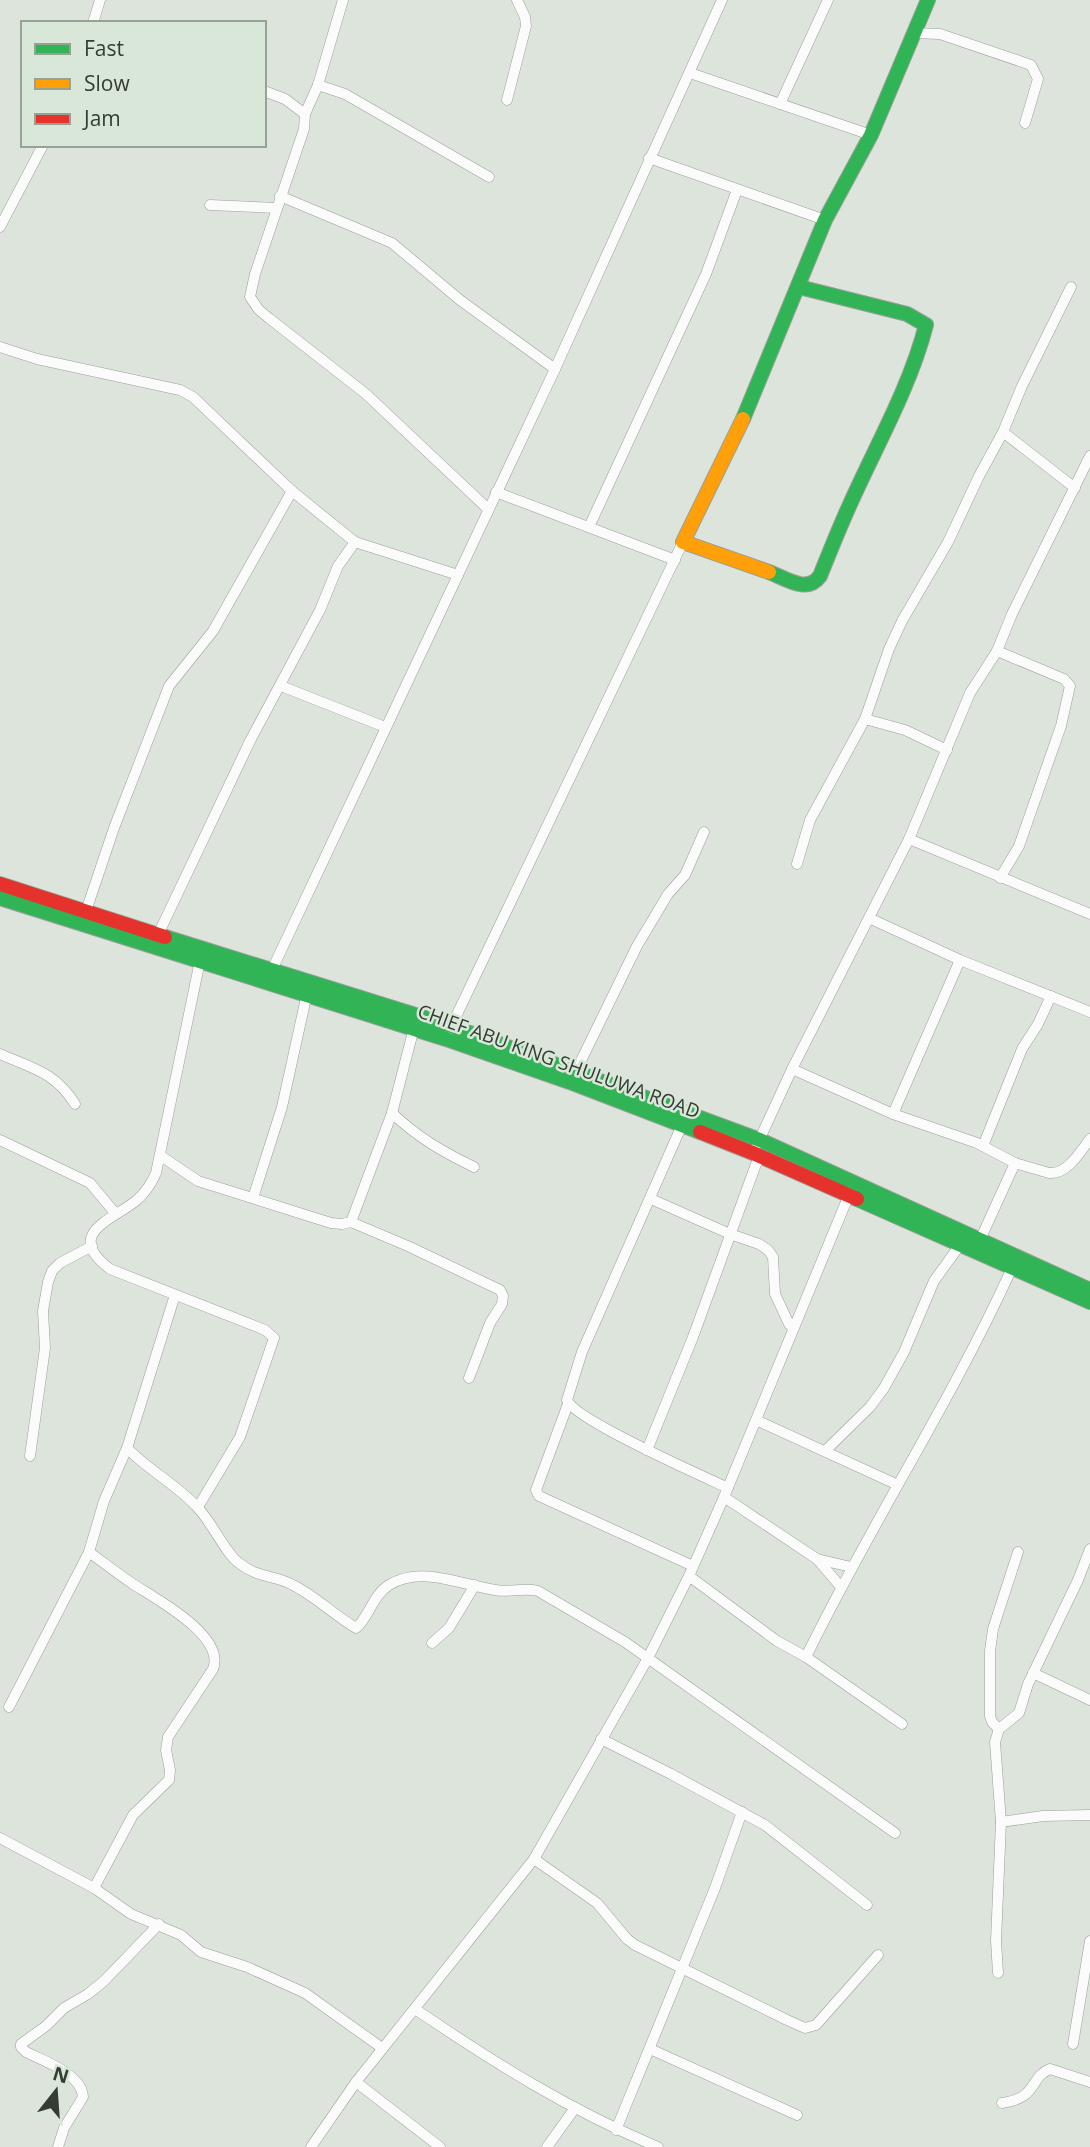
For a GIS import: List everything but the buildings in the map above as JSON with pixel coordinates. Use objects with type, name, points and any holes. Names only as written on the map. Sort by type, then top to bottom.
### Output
[{"type":"street","points":[[94,21],[100,0]]},
{"type":"street","points":[[342,0],[318,85],[305,114],[304,129],[276,208],[250,297],[252,303],[270,319],[366,394],[488,509]]},
{"type":"street","points":[[508,100],[527,22],[518,1],[531,0]]},
{"type":"street","points":[[270,976],[555,369],[722,0]]},
{"type":"street","points":[[780,104],[828,0]]},
{"type":"street","points":[[757,1150],[576,1071],[448,1032],[734,441],[825,220],[871,135],[928,0]]},
{"type":"street","points":[[919,18],[940,34]]},
{"type":"street","points":[[913,33],[940,34],[1031,65],[1038,79],[1025,123]]},
{"type":"street","points":[[690,74],[871,135]]},
{"type":"street","points":[[318,85],[345,94],[489,177]]},
{"type":"street","points":[[266,92],[285,99],[305,114]]},
{"type":"street","points":[[285,99],[312,100]]},
{"type":"street","points":[[0,227],[42,147]]},
{"type":"street","points":[[649,158],[825,220]]},
{"type":"street","points":[[589,527],[706,274],[737,190]]},
{"type":"street","points":[[280,196],[392,243],[460,300],[555,369]]},
{"type":"street","points":[[210,205],[276,208]]},
{"type":"street","points":[[683,542],[801,585],[814,584],[887,431],[905,381],[918,356],[925,323],[907,314],[799,287]]},
{"type":"street","points":[[797,864],[810,820],[865,719],[889,649],[902,621],[948,542],[1071,288]]},
{"type":"street","points":[[0,347],[37,359],[180,390],[192,397],[292,491],[355,542],[458,575]]},
{"type":"street","points":[[1003,432],[1075,488]]},
{"type":"street","points":[[647,1450],[693,1337],[757,1150],[792,1069],[909,839],[970,693],[997,651],[1012,614],[1090,456]]},
{"type":"street","points":[[0,884],[84,918],[114,828],[169,686],[213,631],[292,491]]},
{"type":"street","points":[[496,492],[675,560]]},
{"type":"street","points":[[155,941],[204,836],[320,610],[338,566],[355,542]]},
{"type":"street","points":[[997,651],[1065,679],[1070,686],[1061,726],[1019,846],[1000,877]]},
{"type":"street","points":[[281,686],[385,727]]},
{"type":"street","points":[[865,719],[905,730],[947,750]]},
{"type":"street","points":[[576,1071],[637,946],[668,894],[685,875],[704,832]]},
{"type":"street","points":[[909,839],[1090,914]]},
{"type":"street","name":"CHIEF ABU KING SHULUWA ROAD","points":[[0,898],[84,918],[448,1032],[682,1125],[757,1150],[851,1190],[960,1245],[1090,1302]]},
{"type":"street","points":[[869,918],[960,960],[1090,1012]]},
{"type":"street","points":[[197,1503],[240,1437],[275,1341],[273,1335],[110,1269],[95,1256],[92,1246],[94,1231],[101,1223],[138,1199],[153,1180],[161,1156],[202,956]]},
{"type":"street","points":[[893,1114],[960,960]]},
{"type":"street","points":[[253,1198],[282,1107],[308,989]]},
{"type":"street","points":[[982,1146],[1022,1049],[1051,996]]},
{"type":"street","points":[[351,1222],[392,1113],[415,1023]]},
{"type":"street","points":[[0,1054],[46,1073],[60,1083],[75,1104]]},
{"type":"street","points":[[792,1069],[893,1114],[982,1146],[1015,1163],[1054,1174],[1066,1168],[1090,1139]]},
{"type":"street","points":[[392,1113],[412,1133],[441,1152],[474,1167]]},
{"type":"street","points":[[682,1125],[582,1352],[574,1373],[568,1404],[536,1490],[539,1496],[691,1571],[777,1641],[806,1657],[902,1724]]},
{"type":"street","points":[[0,1140],[90,1183],[115,1213]]},
{"type":"street","points":[[161,1156],[198,1181],[331,1223],[351,1222],[499,1290],[503,1296],[502,1304],[490,1323],[469,1378]]},
{"type":"street","points":[[980,1240],[1015,1163]]},
{"type":"street","points":[[311,2147],[356,2082],[534,1859],[648,1658],[726,1492],[851,1190],[980,1240],[1090,1290]]},
{"type":"street","points":[[651,1199],[768,1250],[773,1257],[775,1294],[793,1328]]},
{"type":"street","points":[[825,1451],[870,1407],[884,1388],[904,1352],[934,1281],[960,1245]]},
{"type":"street","points":[[30,1455],[45,1348],[43,1311],[48,1282],[52,1271],[61,1263],[92,1246]]},
{"type":"street","points":[[806,1657],[851,1567],[963,1370],[1012,1268]]},
{"type":"street","points":[[9,1707],[89,1552],[104,1501],[127,1448],[174,1295]]},
{"type":"street","points":[[568,1404],[726,1492],[817,1559],[841,1587]]},
{"type":"street","points":[[756,1420],[898,1485]]},
{"type":"street","points":[[127,1448],[147,1468],[197,1503],[236,1562],[255,1574],[292,1584],[356,1628],[386,1587],[404,1578],[426,1576],[500,1591],[538,1591],[648,1658],[895,1833]]},
{"type":"street","points":[[998,1973],[996,1941],[1001,1822],[994,1748],[999,1729],[1018,1713],[1033,1673],[1086,1571],[1090,1549]]},
{"type":"street","points":[[89,1552],[186,1619],[212,1648],[216,1657],[213,1669],[168,1737],[166,1750],[169,1780],[133,1815],[94,1888]]},
{"type":"street","points":[[999,1729],[990,1716],[990,1651],[993,1629],[1018,1552]]},
{"type":"street","points":[[817,1559],[851,1567]]},
{"type":"street","points":[[432,1643],[449,1628],[475,1586]]},
{"type":"street","points":[[1033,1673],[1090,1700]]},
{"type":"street","points":[[601,1739],[765,1825],[867,1905]]},
{"type":"street","points":[[616,2130],[715,1888],[742,1812]]},
{"type":"street","points":[[1001,1822],[1043,1816],[1090,1815]]},
{"type":"street","points":[[0,1838],[94,1888],[131,1914],[181,1935],[201,1952],[247,1967],[305,1993],[382,2049]]},
{"type":"street","points":[[534,1859],[597,1903],[627,1940],[749,2003],[808,2028],[816,2025],[878,1955]]},
{"type":"street","points":[[58,2147],[64,2129],[83,2097],[83,2091],[73,2078],[26,2052],[21,2044],[46,2026],[64,2008],[104,1982],[159,1924]]},
{"type":"street","points":[[1073,2044],[1090,1941]]},
{"type":"street","points":[[415,2009],[484,2056],[616,2130],[654,2146]]},
{"type":"street","points":[[650,2049],[797,2115]]},
{"type":"street","points":[[1002,2103],[1022,2099],[1036,2084],[1042,2072],[1050,2069],[1090,2082]]},
{"type":"street","points":[[356,2082],[440,2147]]},
{"type":"street","points":[[547,2147],[575,2108]]},
{"type":"traffic: fast","points":[[743,419],[825,220],[871,135],[928,0]]},
{"type":"traffic: fast","points":[[769,572],[803,584],[809,584],[820,576],[902,393],[926,325],[907,314],[799,287]]},
{"type":"traffic: fast","points":[[0,898],[446,1039],[700,1132]]},
{"type":"traffic: fast","points":[[165,937],[451,1026],[760,1140],[1090,1290]]},
{"type":"traffic: fast","points":[[857,1199],[1090,1302]]},
{"type":"traffic: slow","points":[[743,419],[683,542],[769,572]]},
{"type":"traffic: jam","points":[[0,884],[165,937]]},
{"type":"traffic: jam","points":[[700,1132],[857,1199]]}]
